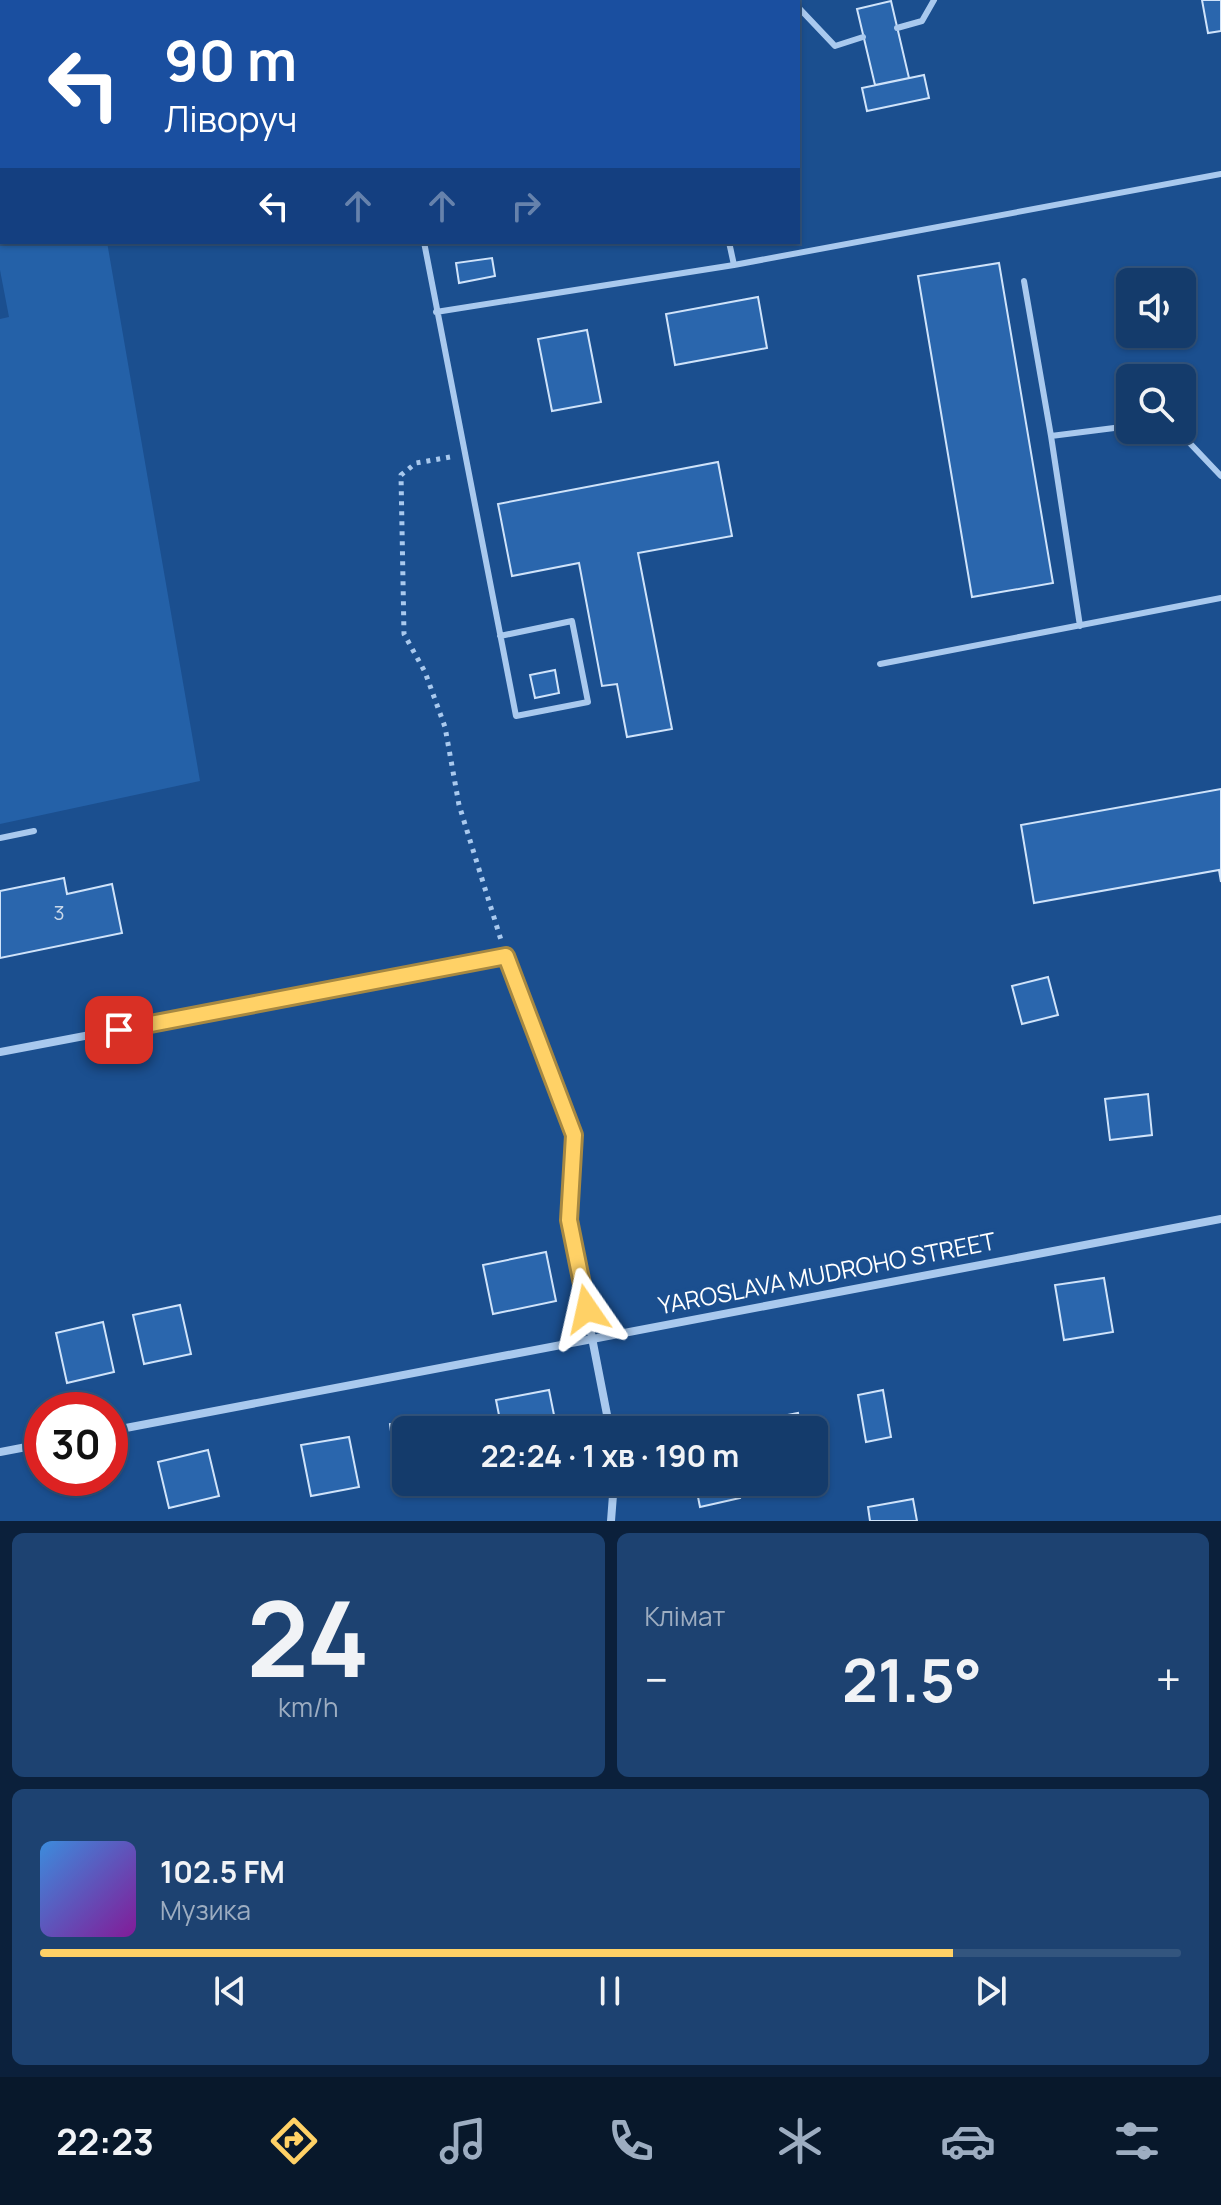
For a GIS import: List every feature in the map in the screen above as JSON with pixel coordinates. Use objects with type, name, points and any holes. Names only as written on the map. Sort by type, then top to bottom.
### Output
[{"type":"street","points":[[0,1052],[506,956],[574,1135],[569,1220],[607,1416]]},
{"type":"street","name":"YAROSLAVA MUDROHO STREET","points":[[128,1428],[1221,1219]]},
{"type":"street","points":[[0,1452],[24,1447]]},
{"type":"street","points":[[611,1521],[613,1496]]},
{"type":"lane","points":[[897,28],[922,21],[934,0]]},
{"type":"lane","points":[[800,9],[835,46],[863,37]]},
{"type":"lane","points":[[436,312],[734,265],[1221,174]]},
{"type":"lane","points":[[424,244],[436,312],[500,636],[516,716],[588,702],[572,621],[500,636]]},
{"type":"lane","points":[[729,244],[734,265]]},
{"type":"lane","points":[[1024,281],[1080,626]]},
{"type":"lane","points":[[1051,436],[1116,428]]},
{"type":"lane","points":[[1191,444],[1221,476]]},
{"type":"lane","points":[[880,664],[1221,598]]},
{"type":"lane","points":[[0,838],[34,831]]},
{"type":"path","points":[[464,454],[416,463],[401,475],[404,634],[425,672],[445,727],[459,805],[506,956]]},
{"type":"shaded area","points":[[0,244],[107,244],[200,781],[0,824],[0,319],[9,317],[0,270]]},
{"type":"building","points":[[1202,0],[1221,0],[1221,31],[1208,33]]},
{"type":"building","points":[[891,1],[909,78],[875,85],[857,9]]},
{"type":"building","points":[[924,75],[929,98],[867,111],[862,88]]},
{"type":"building","points":[[492,258],[495,276],[459,283],[456,263]]},
{"type":"building","points":[[999,263],[1053,583],[972,597],[918,276]]},
{"type":"building","points":[[758,297],[767,348],[675,365],[666,314]]},
{"type":"building","points":[[587,330],[601,402],[552,411],[538,339]]},
{"type":"building","points":[[718,462],[732,536],[638,553],[672,729],[627,737],[617,684],[602,686],[579,563],[512,576],[498,504]]},
{"type":"building","points":[[555,670],[559,693],[535,698],[530,675]]},
{"type":"building","points":[[1221,789],[1221,882],[1219,870],[1034,903],[1021,825]]},
{"type":"building","points":[[64,878],[67,894],[112,884],[122,933],[0,958],[0,891]]},
{"type":"building","points":[[1048,977],[1058,1015],[1022,1024],[1012,986]]},
{"type":"building","points":[[1148,1094],[1152,1135],[1110,1140],[1105,1099]]},
{"type":"building","points":[[546,1252],[556,1301],[493,1314],[483,1265]]},
{"type":"building","points":[[1104,1278],[1113,1332],[1064,1340],[1055,1285]]},
{"type":"building","points":[[180,1305],[191,1354],[144,1364],[133,1315]]},
{"type":"building","points":[[103,1322],[114,1372],[67,1383],[56,1333]]},
{"type":"building","points":[[549,1390],[554,1416],[499,1416],[496,1400]]},
{"type":"building","points":[[883,1390],[891,1437],[866,1442],[858,1395]]},
{"type":"building","points":[[349,1437],[359,1487],[311,1496],[301,1445]]},
{"type":"building","points":[[208,1450],[219,1496],[169,1508],[158,1462]]},
{"type":"building","points":[[698,1496],[740,1496],[740,1498],[700,1507]]},
{"type":"building","points":[[913,1499],[917,1521],[870,1521],[868,1507]]},
{"type":"route","points":[[119,1030],[506,956],[574,1135],[569,1220],[587,1309]]}]
